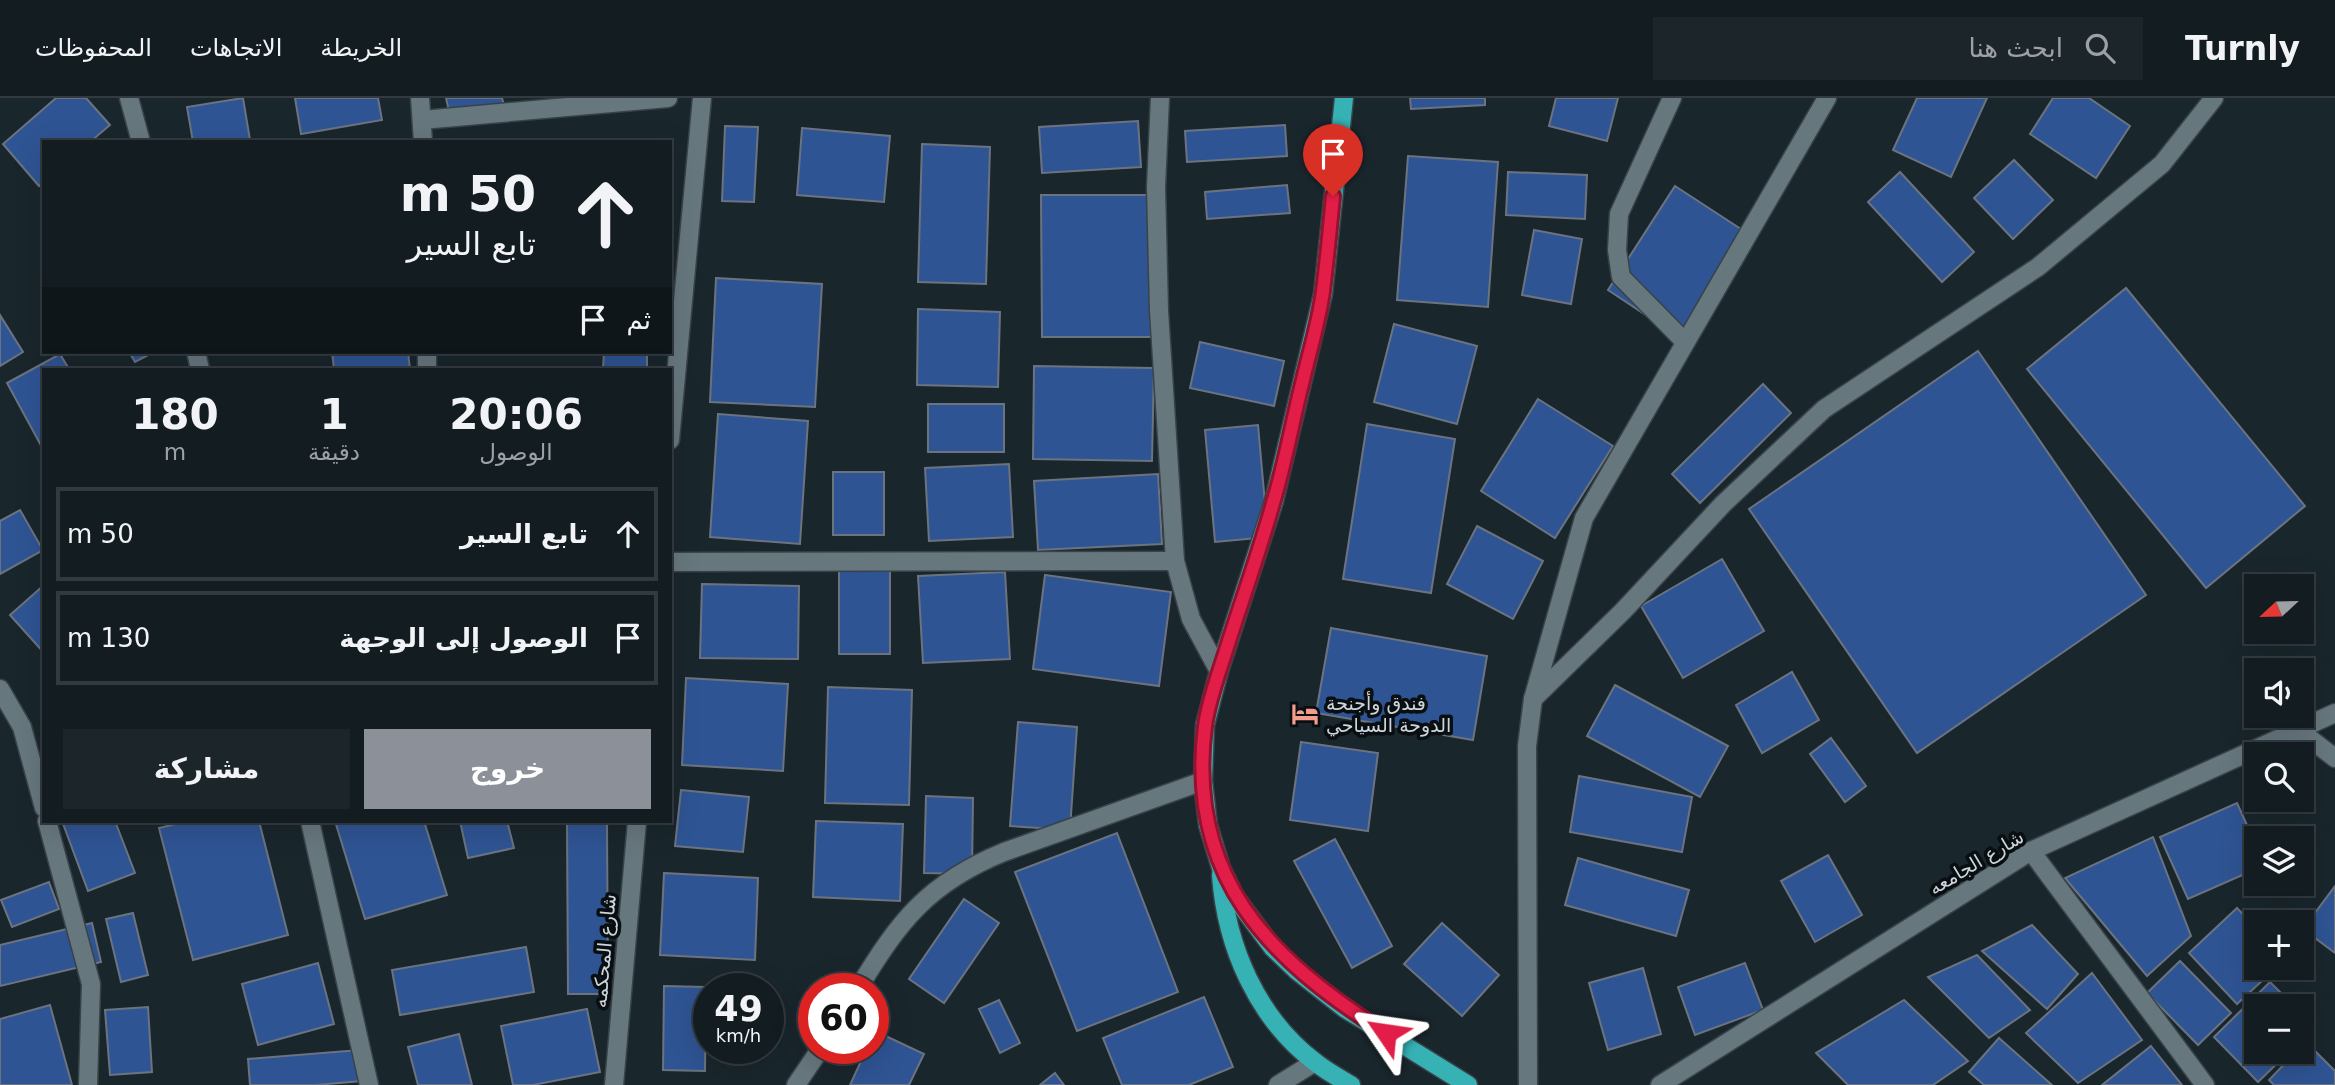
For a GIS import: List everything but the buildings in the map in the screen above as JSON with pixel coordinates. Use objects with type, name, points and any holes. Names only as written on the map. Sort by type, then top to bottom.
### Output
[{"type":"main road","points":[[1344,98],[1323,294],[1274,501],[1219,671],[1205,725],[1203,781],[1208,825],[1221,868],[1235,897],[1273,948],[1344,1008],[1468,1085]]},
{"type":"main road","points":[[1221,868],[1223,901],[1230,933],[1255,992],[1272,1018],[1292,1041],[1315,1062],[1351,1085]]},
{"type":"street","points":[[130,98],[140,140]]},
{"type":"street","points":[[420,98],[423,140]]},
{"type":"street","points":[[422,120],[668,98]]},
{"type":"street","points":[[672,419],[702,98]]},
{"type":"street","points":[[1160,98],[1156,187],[1158,311],[1175,561],[1191,619],[1219,671]]},
{"type":"street","points":[[1672,98],[1619,214],[1617,250],[1621,277],[1685,342]]},
{"type":"street","points":[[1528,1085],[1527,746],[1533,699],[1584,518],[1827,98]]},
{"type":"street","points":[[1533,699],[1623,611],[1723,504],[1824,409],[2038,267],[2162,164],[2214,98]]},
{"type":"street","points":[[672,562],[1175,561]]},
{"type":"street","points":[[0,689],[22,727],[42,801]]},
{"type":"street","name":"شارع الجامعه","points":[[1660,1085],[2031,851],[2335,713]]},
{"type":"street","points":[[2300,731],[2335,758]]},
{"type":"street","points":[[868,973],[912,910],[945,881],[1004,852],[1203,781]]},
{"type":"street","points":[[48,823],[91,984],[88,1085]]},
{"type":"street","points":[[310,823],[369,1085]]},
{"type":"street","name":"شارع المحكمه","points":[[614,1085],[636,823]]},
{"type":"street","points":[[2031,851],[2205,1085]]},
{"type":"street","points":[[1278,1085],[1315,1062]]},
{"type":"street","points":[[796,1085],[810,1064]]},
{"type":"place","name":"فندق وأجنحة الدوحة السياحي","points":[[1305,714]]},
{"type":"route","points":[[1333,196],[1323,294],[1274,501],[1219,671],[1205,725],[1203,781],[1208,825],[1221,868],[1235,897],[1253,923],[1273,948],[1297,971],[1344,1008],[1386,1033]]}]
